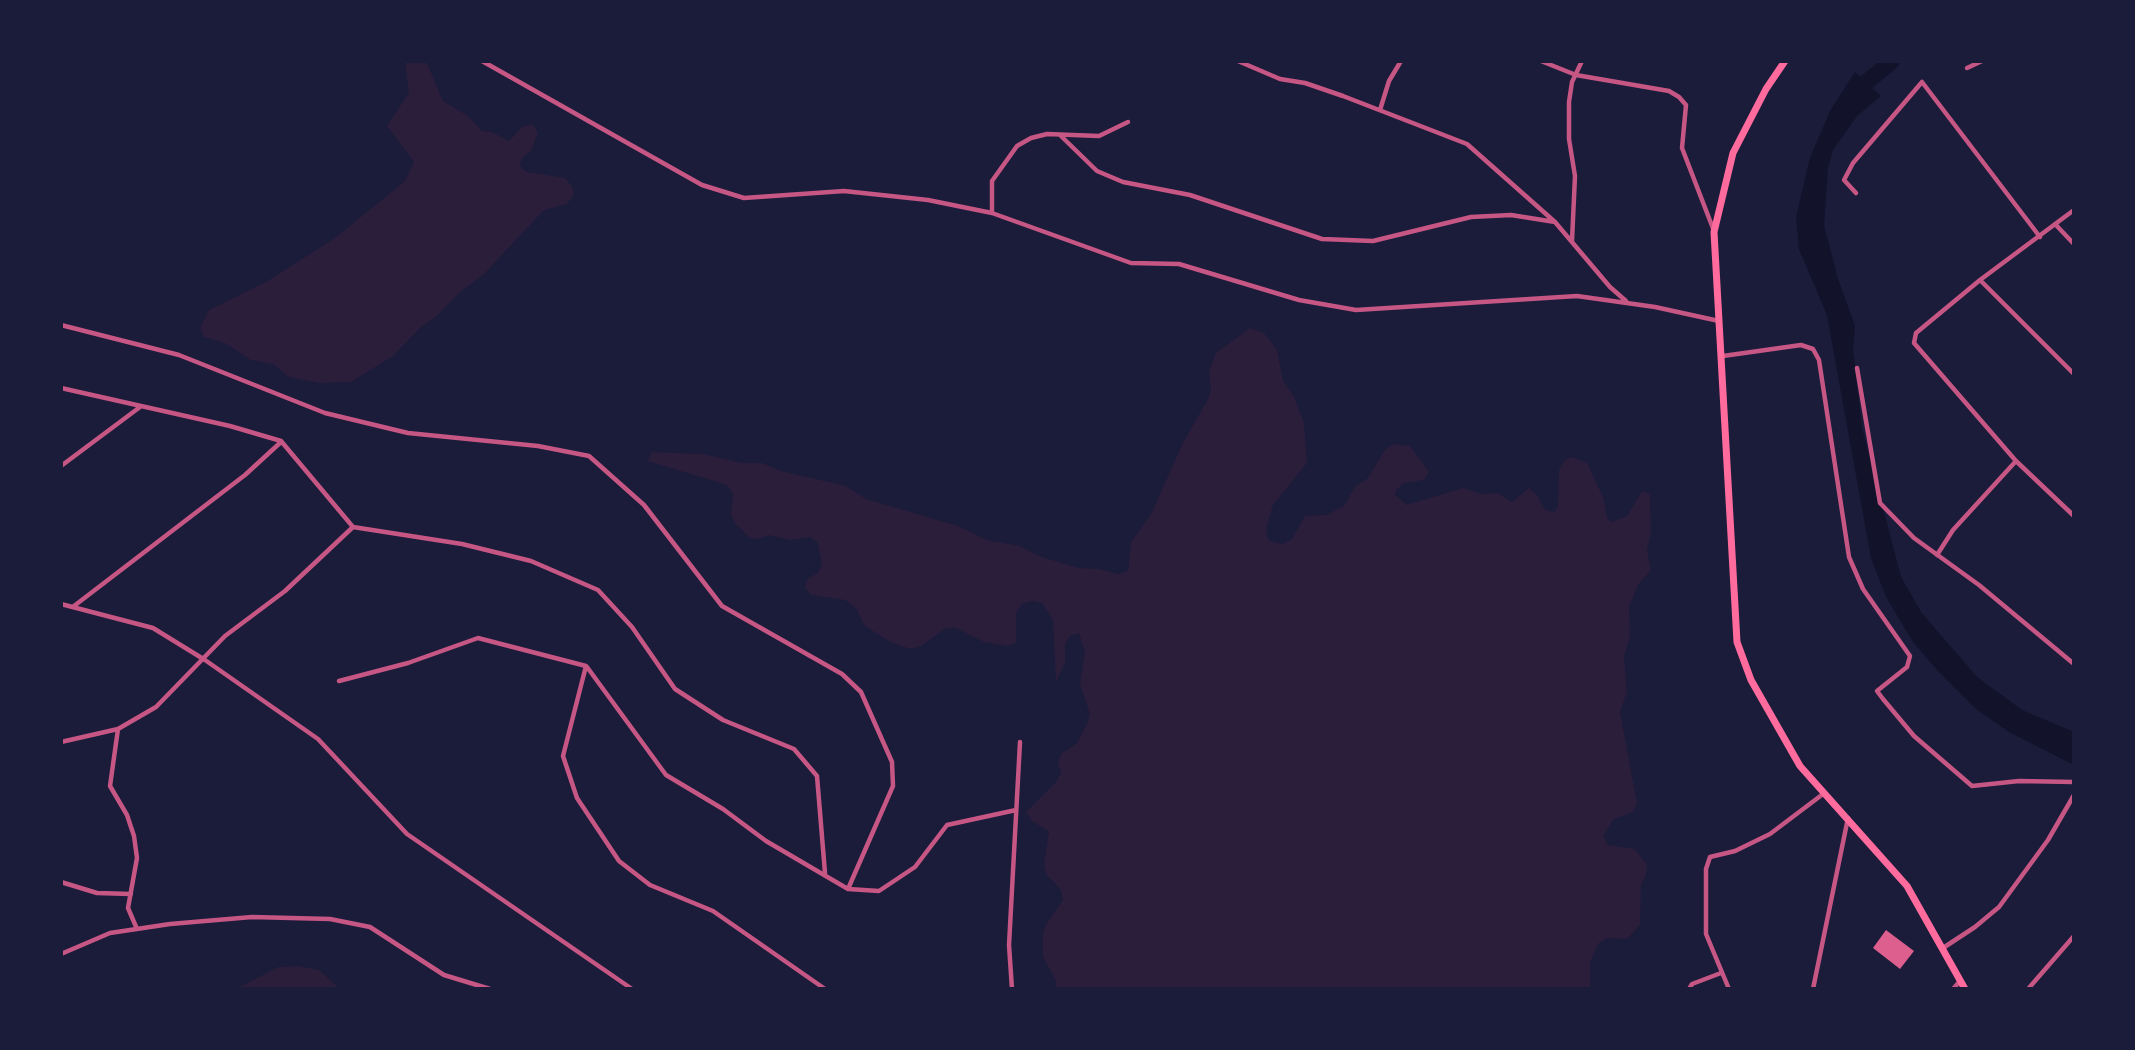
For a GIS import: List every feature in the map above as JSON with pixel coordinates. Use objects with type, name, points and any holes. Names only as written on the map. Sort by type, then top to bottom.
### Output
[{"type":"main road","points":[[1785,61],[1766,89],[1733,153],[1714,232],[1739,651],[1751,680],[1800,766],[1907,886],[1965,989]]},
{"type":"street","points":[[482,61],[702,185],[744,198],[844,191],[928,200],[992,214],[1131,263],[1179,264],[1298,300],[1356,310],[1577,296],[1627,302],[1719,321]]},
{"type":"street","points":[[1238,61],[1280,79],[1305,83],[1467,144],[1555,222],[1609,288],[1627,302]]},
{"type":"street","points":[[1380,110],[1388,81],[1401,61]]},
{"type":"street","points":[[1541,61],[1576,75],[1670,91],[1679,97],[1686,105],[1682,148],[1714,232]]},
{"type":"street","points":[[1572,241],[1575,176],[1569,120],[1572,82],[1582,61]]},
{"type":"street","points":[[1968,68],[1982,61]]},
{"type":"street","points":[[1856,193],[1844,180],[1853,163],[1922,82],[2040,237]]},
{"type":"street","points":[[992,214],[992,181],[1017,146],[1031,138],[1099,136],[1128,122]]},
{"type":"street","points":[[1061,136],[1097,171],[1124,182],[1190,195],[1322,239],[1373,241],[1471,217],[1511,215],[1555,222]]},
{"type":"street","points":[[2074,210],[1980,280],[1916,333],[1914,343],[2015,461],[2074,516]]},
{"type":"street","points":[[2055,224],[2074,244]]},
{"type":"street","points":[[1980,280],[2074,374]]},
{"type":"street","points":[[61,325],[179,355],[325,413],[408,433],[538,446],[589,456],[644,505],[722,606],[842,674],[861,692],[892,762],[893,786],[848,889]]},
{"type":"street","points":[[1723,356],[1801,345],[1813,349],[1819,360],[1849,557],[1863,589],[1910,656],[1907,667],[1877,691],[1883,699],[1914,736],[1972,786],[2019,781],[2074,782]]},
{"type":"street","points":[[1857,368],[1880,503],[1891,518],[1979,585],[2074,663]]},
{"type":"street","points":[[61,388],[281,441],[353,527],[462,544],[531,561],[598,590],[632,627],[674,689],[723,720],[794,749],[817,776],[825,873]]},
{"type":"street","points":[[61,466],[140,406]]},
{"type":"street","points":[[74,606],[245,475],[281,441]]},
{"type":"street","points":[[1937,555],[1953,530],[2015,461]]},
{"type":"street","points":[[61,742],[118,729],[156,708],[226,636],[285,591],[353,527]]},
{"type":"street","points":[[61,604],[153,628],[205,660],[318,738],[407,834],[632,989]]},
{"type":"street","points":[[338,681],[408,663],[478,638],[586,666],[666,775],[723,809],[766,841],[825,873],[848,889],[879,891],[915,867],[947,825],[1016,810]]},
{"type":"street","points":[[586,666],[563,756],[577,798],[619,861],[650,885],[713,911],[825,989]]},
{"type":"street","points":[[118,729],[110,786],[127,815],[134,836],[137,858],[128,908],[136,929]]},
{"type":"street","points":[[1012,989],[1009,944],[1020,742]]},
{"type":"street","points":[[1729,989],[1706,934],[1706,869],[1710,857],[1735,851],[1770,834],[1823,794]]},
{"type":"street","points":[[1943,948],[1999,907],[2048,840],[2074,795]]},
{"type":"street","points":[[1813,989],[1847,818]]},
{"type":"street","points":[[61,882],[97,893],[131,894]]},
{"type":"street","points":[[61,954],[110,933],[136,929],[252,917],[330,919],[370,927],[444,975],[490,989]]},
{"type":"street","points":[[2028,989],[2074,936]]},
{"type":"street","points":[[1689,989],[1692,984],[1721,973]]},
{"type":"street","points":[[1953,989],[1960,981]]},
{"type":"shaded area","points":[[405,61],[426,61],[443,101],[468,116],[482,131],[492,132],[509,141],[522,127],[532,124],[538,133],[531,151],[523,157],[519,166],[527,172],[565,178],[572,186],[574,195],[567,204],[544,210],[484,274],[421,327],[393,356],[351,382],[320,383],[289,377],[273,364],[251,360],[225,343],[204,337],[200,328],[209,310],[266,282],[335,238],[405,181],[414,162],[387,126],[409,93]]},
{"type":"shaded area","points":[[1855,72],[1881,96],[1857,116],[1833,150],[1828,168],[1824,225],[1838,279],[1855,326],[1853,349],[1862,428],[1901,577],[1921,612],[1977,677],[2022,710],[2074,732],[2074,765],[2009,732],[1976,709],[1938,671],[1913,642],[1886,597],[1871,558],[1827,315],[1799,249],[1796,217],[1810,158],[1830,111]]},
{"type":"shaded area","points":[[1250,328],[1264,333],[1277,350],[1283,381],[1294,397],[1304,423],[1307,463],[1273,505],[1266,529],[1268,539],[1272,542],[1283,544],[1292,539],[1305,516],[1326,515],[1344,506],[1355,487],[1368,478],[1385,450],[1393,444],[1410,446],[1429,472],[1424,480],[1404,483],[1396,490],[1395,495],[1407,505],[1463,488],[1482,494],[1498,493],[1512,502],[1529,488],[1537,495],[1545,510],[1554,512],[1558,507],[1559,470],[1565,460],[1572,457],[1587,463],[1603,497],[1607,518],[1612,522],[1627,516],[1641,493],[1645,491],[1650,495],[1651,532],[1647,550],[1651,570],[1638,585],[1629,607],[1630,636],[1624,656],[1627,692],[1620,712],[1637,803],[1633,812],[1614,819],[1603,836],[1608,845],[1635,849],[1647,865],[1641,885],[1640,925],[1627,939],[1607,938],[1599,943],[1590,962],[1590,989],[1055,989],[1056,981],[1043,957],[1043,936],[1045,926],[1063,900],[1061,890],[1046,874],[1044,863],[1049,832],[1032,821],[1026,812],[1056,782],[1061,773],[1058,763],[1061,754],[1077,743],[1090,714],[1080,684],[1085,653],[1079,633],[1070,636],[1065,644],[1065,663],[1056,682],[1053,620],[1042,603],[1032,601],[1022,604],[1016,613],[1016,643],[1007,646],[984,642],[956,628],[946,628],[921,646],[911,649],[892,643],[865,626],[855,607],[845,600],[812,595],[805,588],[808,578],[818,573],[822,564],[818,543],[810,537],[790,540],[768,535],[759,539],[750,538],[735,523],[731,514],[733,494],[727,485],[648,461],[652,452],[703,454],[742,463],[762,463],[781,471],[846,486],[866,499],[958,526],[987,540],[1020,546],[1039,556],[1078,568],[1099,569],[1118,574],[1128,571],[1131,542],[1150,516],[1183,443],[1208,399],[1211,390],[1209,372],[1216,353]]},
{"type":"shaded area","points":[[298,966],[319,970],[340,989],[236,989],[278,967]]},
{"type":"building","points":[[1886,930],[1914,951],[1900,969],[1873,948]]},
{"type":"waterway","points":[[1851,95],[1892,61]]}]
